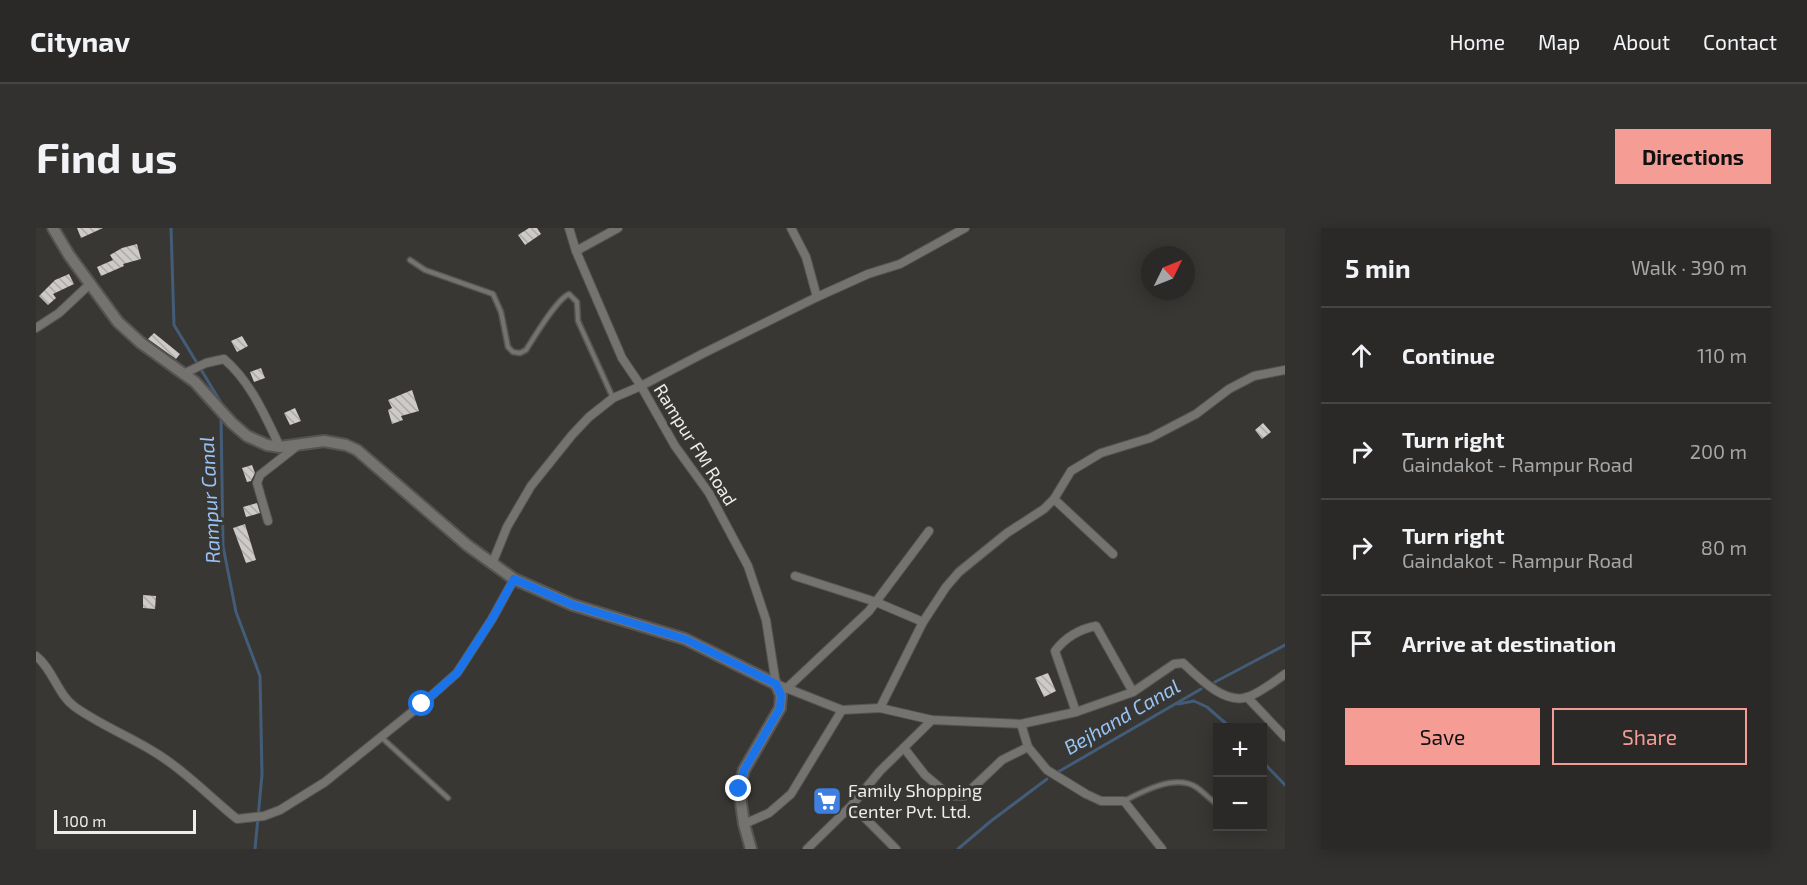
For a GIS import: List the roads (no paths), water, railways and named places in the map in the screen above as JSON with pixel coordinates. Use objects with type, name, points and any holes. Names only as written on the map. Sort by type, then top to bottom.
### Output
[{"type":"main road","points":[[53,228],[69,255],[118,322],[195,382],[247,436],[255,441],[280,447],[324,441],[336,442],[357,450],[492,564],[514,579],[573,605],[685,639],[781,686],[780,708],[751,757],[741,779],[740,799],[751,849]]},
{"type":"street","name":"Rampur FM Road","points":[[569,228],[576,251],[622,358],[641,386],[675,446],[709,493],[748,566],[766,620],[781,686]]},
{"type":"street","points":[[576,251],[618,228]]},
{"type":"street","points":[[791,228],[806,257],[817,297]]},
{"type":"street","points":[[492,564],[507,527],[531,486],[588,417],[613,398],[817,297],[868,274],[900,264],[965,228]]},
{"type":"street","points":[[36,328],[59,313],[91,283]]},
{"type":"street","points":[[183,374],[206,363],[224,359],[237,370],[260,406],[280,447]]},
{"type":"street","points":[[880,708],[923,622],[946,587],[959,572],[1006,533],[1044,509],[1054,499],[1071,471],[1101,453],[1150,438],[1196,414],[1228,389],[1254,376],[1285,370]]},
{"type":"street","points":[[268,521],[257,483],[260,475],[298,445]]},
{"type":"street","points":[[1054,499],[1113,554]]},
{"type":"street","points":[[929,531],[876,602],[781,686],[842,710],[880,708],[932,720],[1021,724],[1076,712],[1133,692],[1174,663],[1183,663],[1212,689],[1238,698],[1247,697],[1285,674]]},
{"type":"street","points":[[795,576],[876,602],[923,622]]},
{"type":"street","points":[[36,656],[43,662],[58,687],[73,705],[120,734],[152,750],[237,819],[264,816],[280,810],[325,782],[457,673],[492,619],[514,579]]},
{"type":"street","points":[[1076,712],[1055,651],[1065,640],[1085,628],[1096,626],[1133,692]]},
{"type":"street","points":[[1247,697],[1285,737]]},
{"type":"street","points":[[744,824],[769,813],[791,794],[842,710]]},
{"type":"street","points":[[807,849],[852,805],[880,771],[932,720]]},
{"type":"street","points":[[1021,724],[1028,747],[1047,770],[1101,801],[1124,801],[1162,849]]},
{"type":"street","points":[[904,748],[925,775],[950,796],[964,796],[1002,760],[1028,747]]},
{"type":"street","points":[[852,805],[896,849]]},
{"type":"lane","points":[[411,260],[425,270],[493,294],[501,312],[508,347],[513,352],[520,353],[526,350],[556,304],[569,294],[577,303],[578,321],[613,398]]},
{"type":"lane","points":[[381,736],[448,798]]},
{"type":"lane","points":[[1124,801],[1144,791],[1175,782],[1194,786],[1213,801]]},
{"type":"waterway","name":"Rampur Canal","points":[[171,228],[174,325],[220,401],[220,406]]},
{"type":"waterway","name":"Rampur Canal","points":[[221,416],[223,546],[236,612],[260,676],[262,775],[255,849]]},
{"type":"waterway","name":"Bejhand Canal","points":[[1215,682],[1285,645]]},
{"type":"waterway","name":"Bejhand Canal","points":[[1058,772],[1201,689]]},
{"type":"waterway","points":[[1178,704],[1194,701],[1207,707],[1225,723]]},
{"type":"waterway","points":[[1267,766],[1285,785]]},
{"type":"waterway","name":"Bejhand Canal","points":[[958,849],[1047,779]]},
{"type":"place","name":"Family Shopping Center Pvt. Ltd.","points":[[827,801]]}]
